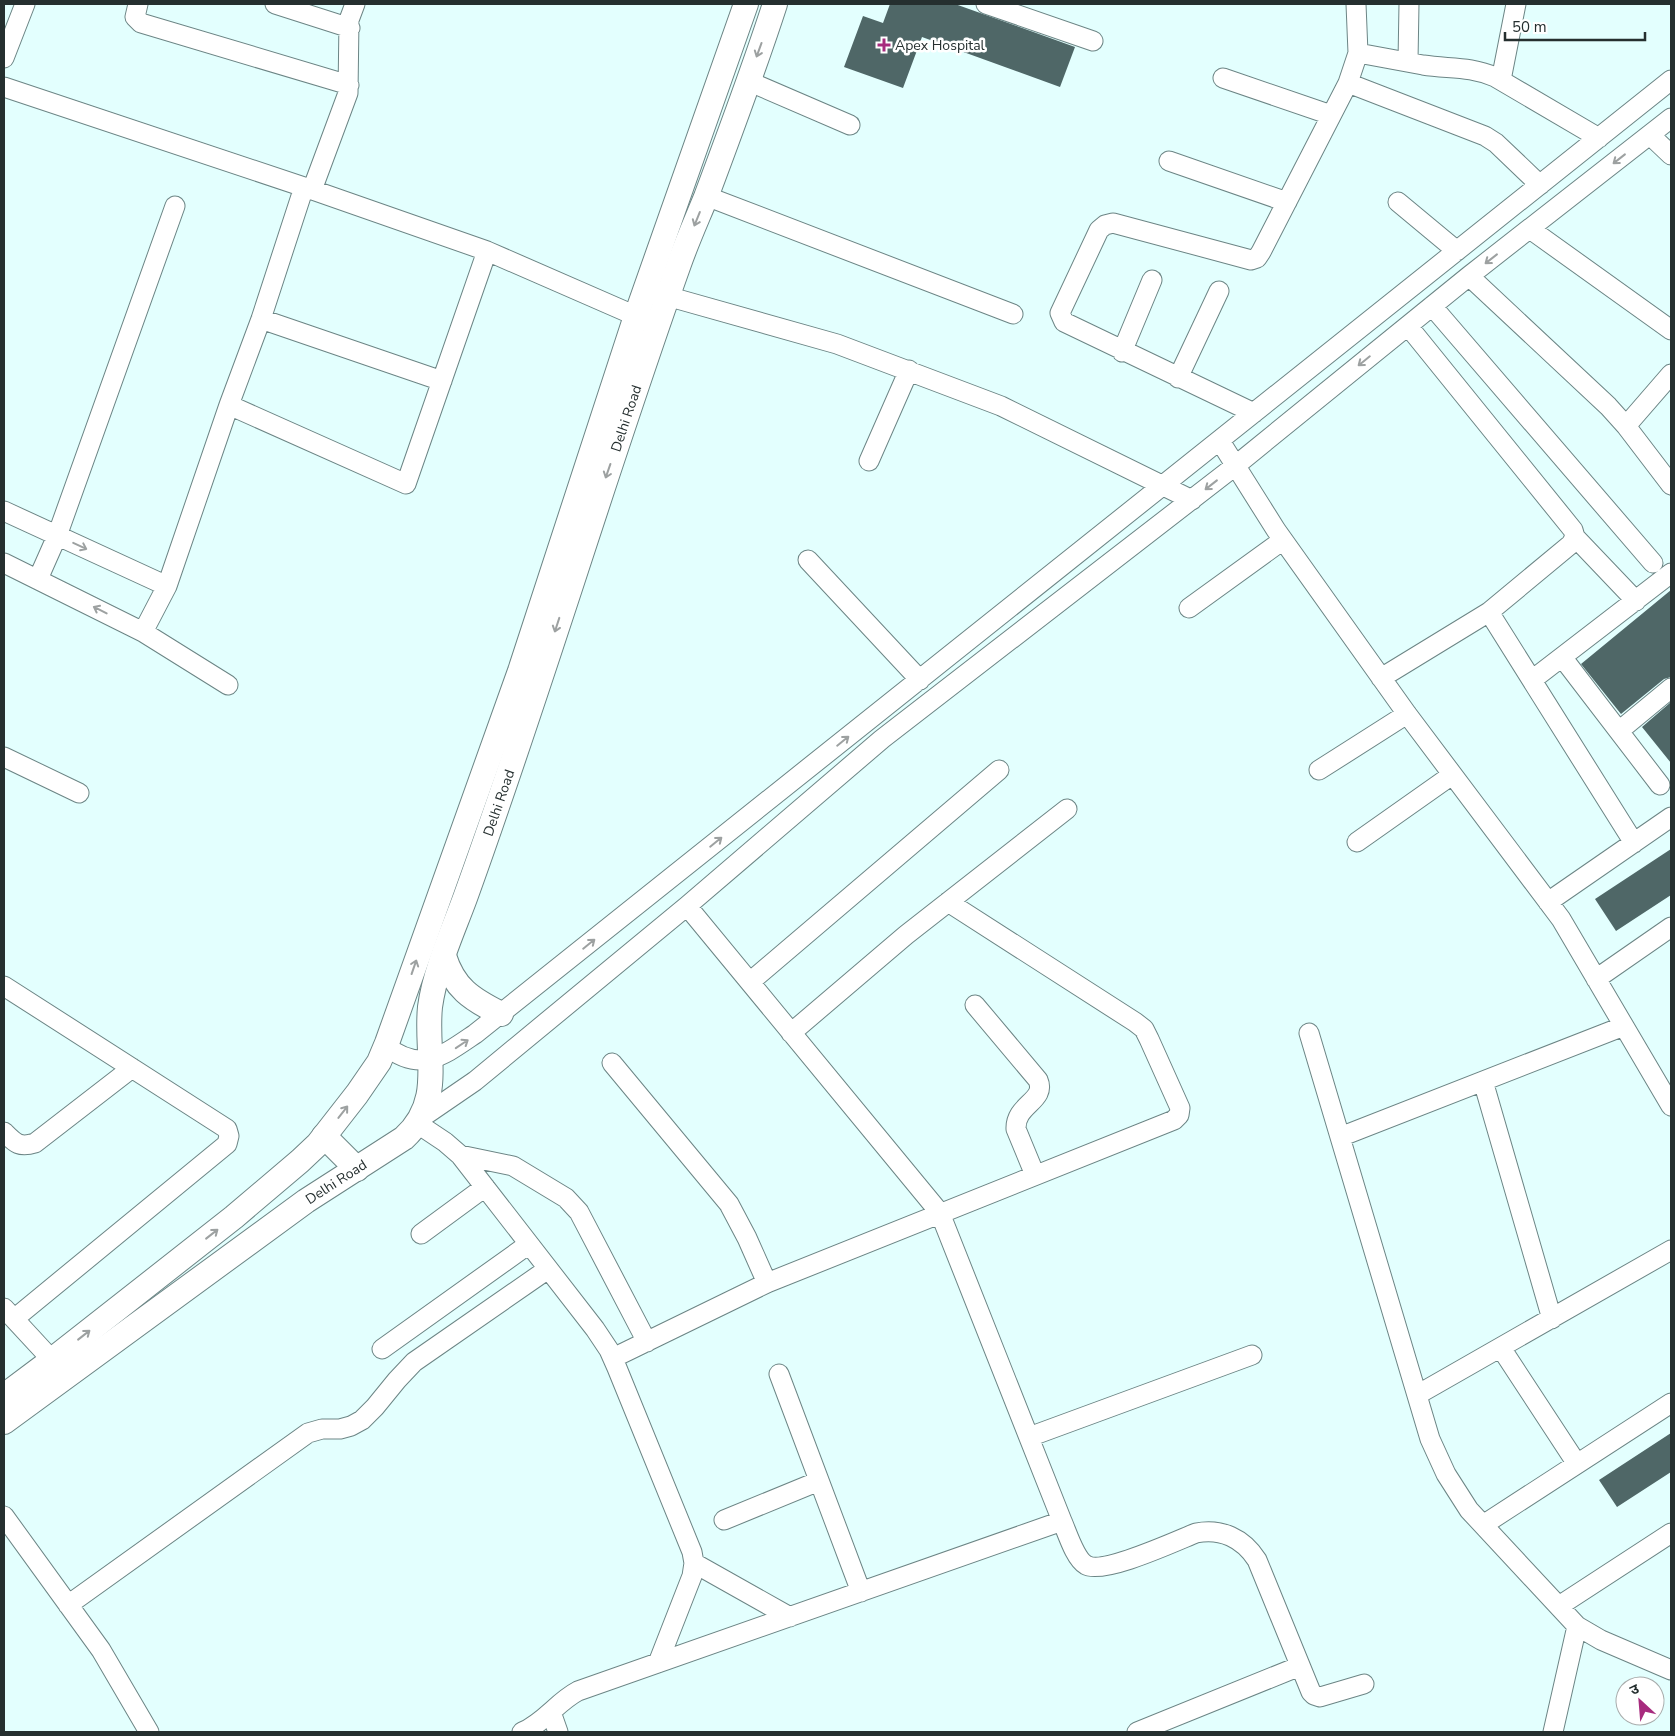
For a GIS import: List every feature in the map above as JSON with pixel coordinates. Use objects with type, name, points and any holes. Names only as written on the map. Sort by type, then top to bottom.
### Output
[{"type":"main road","points":[[4,1396],[234,1217],[300,1161],[324,1136],[379,1062],[520,671],[636,316],[746,4]]},
{"type":"main road","name":"Delhi Road","points":[[4,1422],[306,1201],[404,1138],[419,1121],[428,1101],[431,1060],[430,1008],[438,973],[506,783],[584,542],[668,295],[775,4]]},
{"type":"main road","points":[[444,956],[449,972],[458,985],[482,1004],[501,1014]]},
{"type":"main road","points":[[324,1136],[357,1168]]},
{"type":"street","points":[[4,58],[26,4]]},
{"type":"street","points":[[138,4],[135,17],[141,23],[348,85]]},
{"type":"street","points":[[275,4],[350,28]]},
{"type":"street","points":[[144,632],[166,586],[229,405],[308,189],[346,101],[351,13],[355,4]]},
{"type":"street","points":[[986,4],[1093,41]]},
{"type":"street","points":[[1254,413],[1122,352],[1064,322],[1060,313],[1099,230],[1105,224],[1113,223],[1251,260],[1257,258],[1348,82],[1358,53],[1356,4]]},
{"type":"street","points":[[1408,61],[1410,4]]},
{"type":"street","points":[[1501,80],[1516,4]]},
{"type":"street","points":[[1358,53],[1422,65],[1467,68],[1481,71],[1501,80],[1600,138]]},
{"type":"street","points":[[1223,78],[1332,115]]},
{"type":"street","points":[[386,1046],[400,1056],[431,1060],[450,1051],[501,1014],[1671,80]]},
{"type":"street","points":[[748,81],[850,125]]},
{"type":"street","points":[[1348,82],[1485,136],[1502,147],[1540,186]]},
{"type":"street","points":[[4,87],[486,251],[636,316],[659,322]]},
{"type":"street","points":[[658,1663],[692,1576],[694,1563],[692,1552],[613,1358],[595,1329],[460,1155],[419,1121],[476,1081],[687,906],[882,738],[1236,466],[1469,276],[1671,118]]},
{"type":"street","points":[[1650,135],[1671,155]]},
{"type":"street","points":[[1169,161],[1287,202]]},
{"type":"street","points":[[706,196],[1013,314]]},
{"type":"street","points":[[1398,202],[1457,251]]},
{"type":"street","points":[[38,579],[57,536],[175,206]]},
{"type":"street","points":[[1530,229],[1671,330]]},
{"type":"street","points":[[229,405],[406,484],[486,251]]},
{"type":"street","points":[[1469,276],[1608,406],[1626,426],[1671,485]]},
{"type":"street","points":[[1122,352],[1152,280]]},
{"type":"street","points":[[645,290],[837,344],[909,370],[1001,406],[1192,500]]},
{"type":"street","points":[[1178,378],[1219,291]]},
{"type":"street","points":[[1432,306],[1653,563]]},
{"type":"street","points":[[261,319],[442,380]]},
{"type":"street","points":[[1408,326],[1573,530],[1575,537],[1636,600]]},
{"type":"street","points":[[870,461],[909,370]]},
{"type":"street","points":[[1626,426],[1671,374]]},
{"type":"street","points":[[1220,441],[1284,540],[1381,678],[1561,919],[1671,1106]]},
{"type":"street","points":[[4,511],[166,586]]},
{"type":"street","points":[[1381,678],[1489,612],[1571,544],[1575,537]]},
{"type":"street","points":[[1189,608],[1284,540]]},
{"type":"street","points":[[808,560],[920,680]]},
{"type":"street","points":[[4,563],[144,632],[228,686]]},
{"type":"street","points":[[1532,680],[1671,573]]},
{"type":"street","points":[[1489,612],[1634,842]]},
{"type":"street","points":[[1562,657],[1660,785]]},
{"type":"street","points":[[1619,731],[1671,688]]},
{"type":"street","points":[[1319,770],[1407,714]]},
{"type":"street","points":[[4,757],[79,793]]},
{"type":"street","points":[[750,982],[999,770]]},
{"type":"street","points":[[1357,842],[1452,774]]},
{"type":"street","points":[[791,1032],[906,935],[1067,810]]},
{"type":"street","points":[[1548,902],[1671,817]]},
{"type":"street","points":[[613,1358],[767,1283],[1174,1120],[1179,1115],[1180,1108],[1144,1029],[948,902]]},
{"type":"street","points":[[687,906],[940,1213],[1079,1560],[1086,1566],[1095,1568],[1116,1564],[1201,1532],[1215,1531],[1228,1535],[1241,1542],[1257,1560],[1311,1692],[1314,1695],[1320,1696],[1364,1684]]},
{"type":"street","points":[[1596,979],[1671,927]]},
{"type":"street","points":[[6,994],[132,1068],[227,1129],[229,1136],[227,1144],[9,1314],[52,1360]]},
{"type":"street","points":[[975,1005],[1041,1086],[1039,1094],[1018,1115],[1016,1121],[1016,1129],[1035,1176]]},
{"type":"street","points":[[1340,1137],[1624,1026]]},
{"type":"street","points":[[1309,1033],[1430,1439],[1446,1474],[1470,1510],[1577,1626],[1601,1640],[1670,1669]]},
{"type":"street","points":[[612,1063],[729,1204],[767,1283]]},
{"type":"street","points":[[4,1132],[15,1143],[24,1146],[34,1144],[132,1068]]},
{"type":"street","points":[[1483,1081],[1552,1319]]},
{"type":"street","points":[[460,1155],[512,1166],[573,1204],[579,1212],[647,1342]]},
{"type":"street","points":[[421,1234],[485,1187]]},
{"type":"street","points":[[382,1349],[529,1244]]},
{"type":"street","points":[[1417,1395],[1671,1250]]},
{"type":"street","points":[[68,1605],[308,1433],[322,1429],[340,1429],[362,1420],[375,1408],[414,1362],[548,1269]]},
{"type":"street","points":[[1500,1348],[1577,1464]]},
{"type":"street","points":[[1029,1437],[1252,1355]]},
{"type":"street","points":[[779,1374],[861,1592]]},
{"type":"street","points":[[1483,1525],[1671,1403]]},
{"type":"street","points":[[724,1520],[819,1480]]},
{"type":"street","points":[[4,1516],[101,1650],[149,1732]]},
{"type":"street","points":[[522,1732],[534,1726],[566,1698],[578,1691],[1062,1521]]},
{"type":"street","points":[[1559,1606],[1671,1533]]},
{"type":"street","points":[[694,1563],[790,1617]]},
{"type":"street","points":[[1553,1732],[1577,1626]]},
{"type":"street","points":[[1137,1732],[1300,1666]]},
{"type":"street","points":[[550,1712],[558,1732]]},
{"type":"building","points":[[890,4],[955,4],[1075,47],[1060,87],[922,37],[903,88],[844,67],[863,16],[883,23]]},
{"type":"building","points":[[1671,590],[1671,677],[1664,679],[1621,714],[1581,664]]},
{"type":"building","points":[[1671,702],[1671,763],[1642,727]]},
{"type":"building","points":[[1671,849],[1671,895],[1616,931],[1595,899]]},
{"type":"building","points":[[1671,1433],[1671,1472],[1617,1507],[1599,1480]]},
{"type":"place","name":"Apex Hospital","points":[[884,45]]}]
